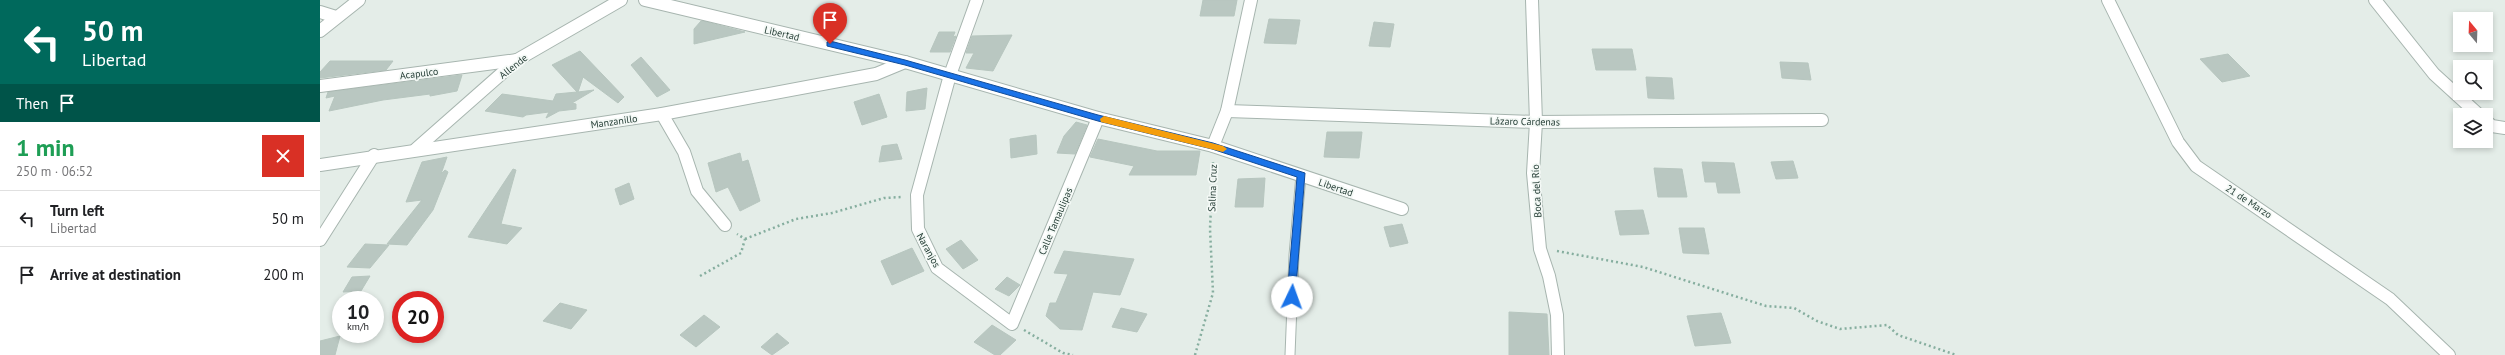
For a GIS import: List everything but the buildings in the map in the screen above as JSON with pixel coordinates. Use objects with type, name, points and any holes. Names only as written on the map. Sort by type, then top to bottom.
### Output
[{"type":"street","points":[[320,31],[359,0]]},
{"type":"street","name":"Allende","points":[[416,149],[517,60],[621,0]]},
{"type":"street","name":"Libertad","points":[[645,0],[681,4],[905,62],[1098,118],[1213,146],[1402,209]]},
{"type":"street","name":"Naranjos","points":[[978,0],[950,75],[917,195],[918,229],[937,268],[1012,324]]},
{"type":"street","points":[[1213,146],[1227,111],[1252,0]]},
{"type":"street","name":"Boca del Río","points":[[1532,0],[1536,122],[1533,173],[1540,249],[1549,276],[1557,315],[1558,355]]},
{"type":"street","name":"21 de Marzo","points":[[2108,0],[2178,142],[2196,166],[2276,219],[2390,299],[2449,355]]},
{"type":"street","points":[[2375,0],[2434,74],[2471,108]]},
{"type":"street","points":[[320,12],[336,17]]},
{"type":"street","name":"Acapulco","points":[[320,86],[517,60]]},
{"type":"street","name":"Manzanillo","points":[[320,165],[416,149],[662,114],[876,74],[905,62]]},
{"type":"street","name":"Lázaro Cárdenas","points":[[1227,111],[1536,122],[1822,120]]},
{"type":"street","points":[[662,114],[684,152],[697,191],[725,225]]},
{"type":"street","name":"Calle Tamaulipas","points":[[1012,324],[1098,118]]},
{"type":"street","points":[[2493,125],[2505,128]]},
{"type":"street","points":[[320,240],[374,156]]},
{"type":"lane","points":[[1290,355],[1294,255],[1301,175]]},
{"type":"path","name":"Salina Cruz","points":[[1195,355],[1213,293],[1210,229],[1213,146]]},
{"type":"path","points":[[745,239],[796,219],[832,213],[884,198],[917,195]]},
{"type":"path","points":[[725,225],[745,239]]},
{"type":"path","points":[[700,276],[741,253],[745,239]]},
{"type":"path","points":[[1540,249],[1643,267],[1766,306],[1794,308],[1817,321],[1840,329],[1858,329],[1886,325],[1898,335],[1956,355]]},
{"type":"path","points":[[1012,324],[1063,353],[1073,355]]},
{"type":"slow traffic","points":[[1104,119],[1223,149]]},
{"type":"route","points":[[830,44],[905,62],[1098,118],[1213,146],[1301,175],[1292,297]]}]
